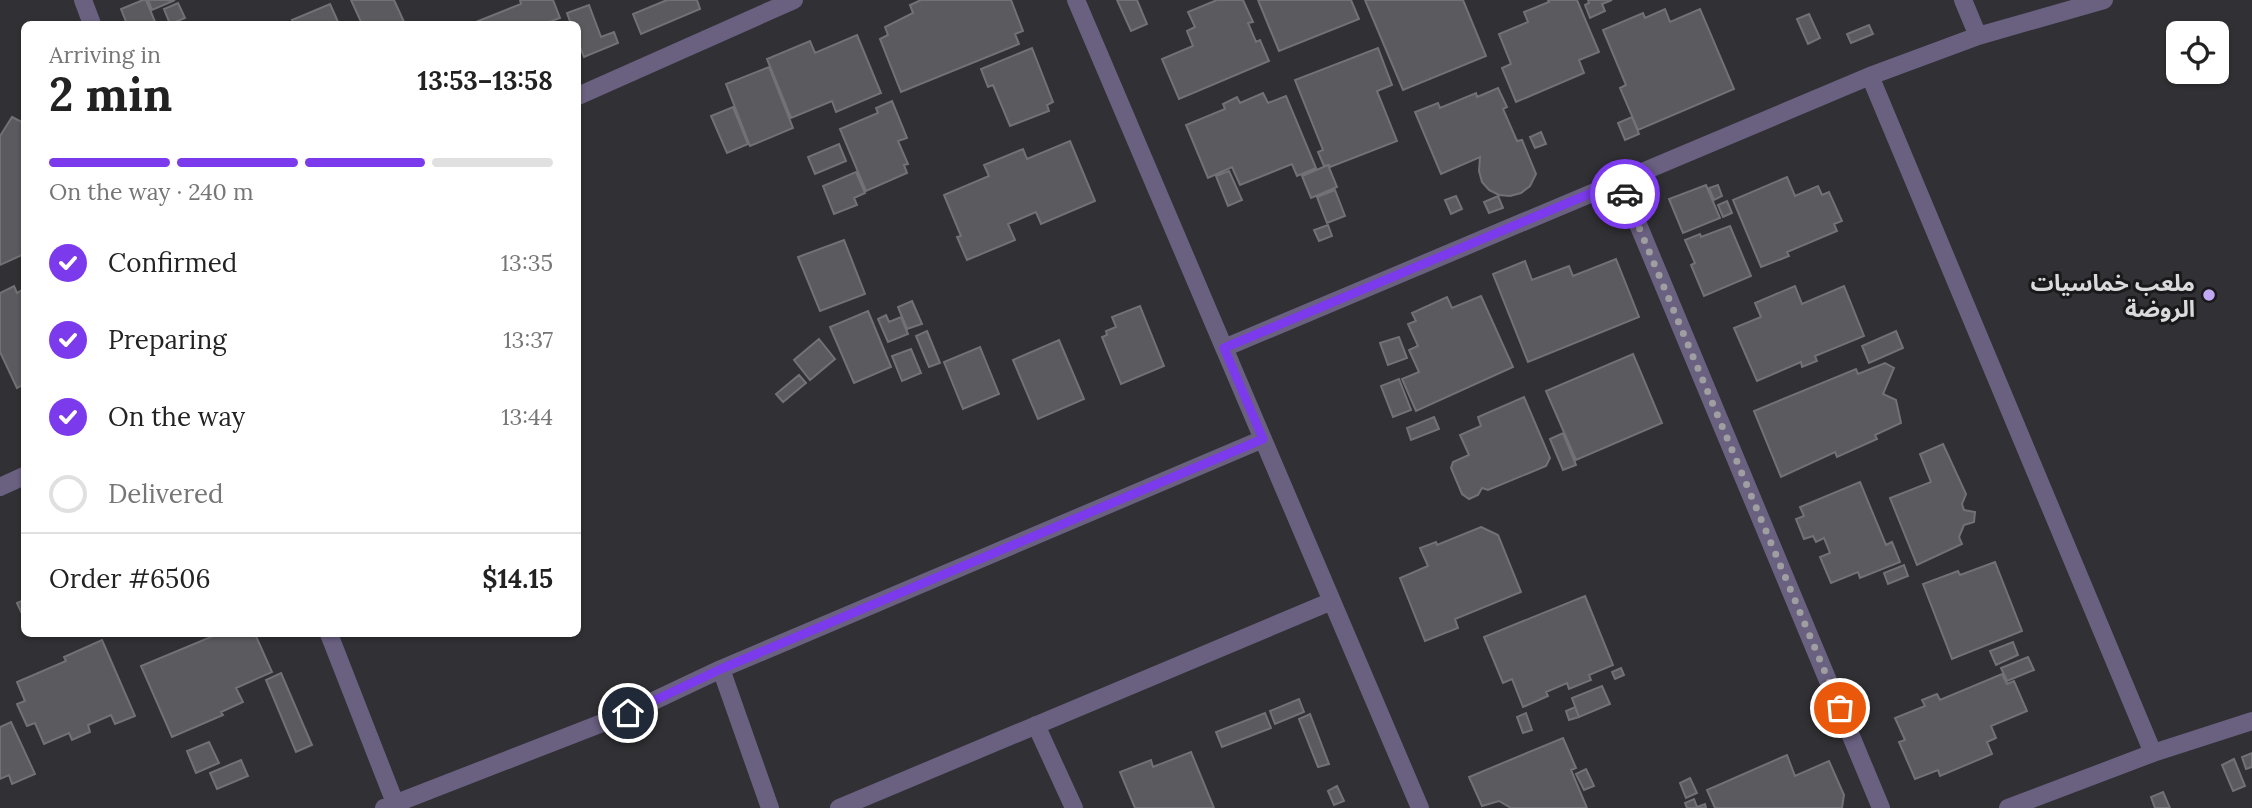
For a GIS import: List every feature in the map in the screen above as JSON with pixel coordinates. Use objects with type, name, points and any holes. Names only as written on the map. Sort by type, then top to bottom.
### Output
[{"type":"street","points":[[83,0],[91,21]]},
{"type":"street","points":[[581,95],[794,0]]},
{"type":"street","points":[[1076,0],[1420,808]]},
{"type":"street","points":[[1963,0],[1978,36]]},
{"type":"street","points":[[1224,348],[1870,76],[1978,36],[2104,0]]},
{"type":"street","points":[[1870,76],[2153,753]]},
{"type":"street","points":[[1620,181],[1881,808]]},
{"type":"street","points":[[330,637],[392,807],[628,713],[721,669],[1263,439]]},
{"type":"street","points":[[0,487],[21,477]]},
{"type":"street","points":[[839,808],[1332,601]]},
{"type":"street","points":[[721,669],[770,808]]},
{"type":"street","points":[[2008,808],[2153,753],[2252,721]]},
{"type":"street","points":[[1036,725],[1074,808]]},
{"type":"building","points":[[146,0],[155,21],[126,21],[121,9]]},
{"type":"building","points":[[148,0],[175,0],[152,10]]},
{"type":"building","points":[[351,0],[394,0],[404,21],[361,21]]},
{"type":"building","points":[[520,0],[553,0],[560,18],[552,21],[478,21],[521,4]]},
{"type":"building","points":[[667,0],[697,0],[700,9],[641,34],[633,14]]},
{"type":"building","points":[[921,0],[1011,0],[1023,31],[1015,34],[1019,44],[901,92],[880,39],[888,35],[885,27],[913,13],[910,5]]},
{"type":"building","points":[[1117,0],[1137,0],[1147,24],[1131,31]]},
{"type":"building","points":[[1217,0],[1243,0],[1253,22],[1248,23],[1256,42],[1260,40],[1269,61],[1179,99],[1162,59],[1193,46],[1187,31],[1195,27],[1188,12]]},
{"type":"building","points":[[1258,0],[1351,0],[1359,19],[1279,51]]},
{"type":"building","points":[[1365,0],[1463,0],[1486,56],[1403,90]]},
{"type":"building","points":[[1548,0],[1577,0],[1599,52],[1579,60],[1584,73],[1516,102],[1502,68],[1511,64],[1499,34],[1528,22],[1524,12],[1549,2]]},
{"type":"building","points":[[1588,0],[1612,0],[1602,4],[1605,11],[1590,18],[1585,5],[1589,3]]},
{"type":"building","points":[[178,3],[185,18],[169,21],[164,9]]},
{"type":"building","points":[[330,4],[338,21],[292,21]]},
{"type":"building","points":[[589,5],[601,37],[614,32],[618,43],[584,57],[581,49],[581,21],[570,21],[567,13]]},
{"type":"building","points":[[1665,9],[1670,22],[1700,9],[1734,89],[1638,130],[1620,88],[1626,85],[1603,30],[1643,13],[1645,18]]},
{"type":"building","points":[[1809,14],[1820,38],[1808,44],[1797,19]]},
{"type":"building","points":[[1869,25],[1873,34],[1851,43],[1847,34]]},
{"type":"building","points":[[857,35],[881,93],[836,112],[832,101],[791,118],[767,59],[810,41],[815,53]]},
{"type":"building","points":[[1032,48],[1053,102],[1047,105],[1049,111],[1010,126],[993,85],[988,87],[981,69]]},
{"type":"building","points":[[1378,48],[1392,85],[1377,91],[1397,141],[1330,167],[1324,166],[1318,152],[1323,150],[1295,80]]},
{"type":"building","points":[[769,67],[793,128],[750,146],[726,84]]},
{"type":"building","points":[[1498,88],[1507,107],[1503,109],[1517,141],[1522,140],[1536,174],[1530,186],[1521,193],[1510,196],[1489,190],[1482,182],[1479,171],[1480,157],[1441,174],[1415,112],[1438,103],[1440,108],[1476,93],[1477,97]]},
{"type":"building","points":[[1263,93],[1268,103],[1286,96],[1316,168],[1297,176],[1292,164],[1240,185],[1232,167],[1208,178],[1186,125],[1225,109],[1223,104],[1237,97],[1240,103]]},
{"type":"building","points":[[892,101],[907,138],[898,141],[908,164],[904,165],[907,173],[866,191],[840,129],[878,113],[876,108]]},
{"type":"building","points":[[733,107],[748,144],[727,153],[711,116]]},
{"type":"building","points":[[12,117],[21,122],[21,255],[0,265],[0,136]]},
{"type":"building","points":[[1632,117],[1639,134],[1625,140],[1618,123]]},
{"type":"building","points":[[1541,132],[1546,144],[1535,148],[1530,137]]},
{"type":"building","points":[[1070,141],[1095,201],[1041,224],[1036,212],[1008,224],[1015,240],[967,260],[957,237],[961,236],[944,195],[989,176],[984,165],[1023,149],[1027,159]]},
{"type":"building","points":[[839,144],[846,161],[815,174],[808,157]]},
{"type":"building","points":[[1328,165],[1337,187],[1311,198],[1302,176]]},
{"type":"building","points":[[1229,171],[1242,200],[1228,206],[1216,176]]},
{"type":"building","points":[[856,172],[865,193],[854,198],[857,205],[834,214],[823,186]]},
{"type":"building","points":[[1787,177],[1795,196],[1818,186],[1822,195],[1829,192],[1842,221],[1834,224],[1837,231],[1787,252],[1789,256],[1761,267],[1733,200]]},
{"type":"building","points":[[1706,185],[1720,218],[1683,233],[1669,199]]},
{"type":"building","points":[[1718,185],[1722,196],[1714,200],[1709,188]]},
{"type":"building","points":[[1335,190],[1345,216],[1327,223],[1317,197]]},
{"type":"building","points":[[1456,196],[1462,209],[1451,214],[1445,200]]},
{"type":"building","points":[[1498,196],[1503,208],[1489,213],[1484,202]]},
{"type":"building","points":[[1727,201],[1732,213],[1723,217],[1718,205]]},
{"type":"building","points":[[1328,225],[1332,236],[1319,241],[1314,230]]},
{"type":"building","points":[[1730,226],[1751,276],[1704,296],[1691,265],[1695,263],[1685,240]]},
{"type":"building","points":[[844,240],[865,294],[820,311],[798,257]]},
{"type":"building","points":[[1616,259],[1639,317],[1528,362],[1493,274],[1525,261],[1532,280],[1569,266],[1573,276]]},
{"type":"building","points":[[14,286],[17,293],[21,291],[21,386],[17,388],[0,352],[0,293]]},
{"type":"building","points":[[1795,286],[1802,304],[1844,286],[1864,336],[1815,356],[1817,361],[1802,367],[1801,362],[1757,381],[1734,328],[1761,317],[1755,303]]},
{"type":"building","points":[[1481,296],[1513,367],[1416,411],[1402,379],[1419,372],[1409,350],[1418,346],[1408,324],[1416,321],[1412,313],[1447,297],[1452,308]]},
{"type":"building","points":[[912,301],[922,324],[907,329],[898,307]]},
{"type":"building","points":[[1140,306],[1164,366],[1121,384],[1102,337],[1107,335],[1106,331],[1116,327],[1112,317]]},
{"type":"building","points":[[868,311],[891,367],[854,383],[830,327]]},
{"type":"building","points":[[886,315],[889,322],[901,317],[908,334],[888,342],[878,319]]},
{"type":"building","points":[[927,331],[940,363],[929,367],[916,336]]},
{"type":"building","points":[[1896,331],[1903,348],[1869,363],[1862,346]]},
{"type":"building","points":[[1399,337],[1407,358],[1388,365],[1380,343]]},
{"type":"building","points":[[819,339],[835,359],[810,380],[794,360]]},
{"type":"building","points":[[1059,340],[1084,399],[1038,419],[1013,360]]},
{"type":"building","points":[[980,347],[999,394],[963,409],[944,362]]},
{"type":"building","points":[[911,349],[921,373],[902,381],[892,356]]},
{"type":"building","points":[[1633,354],[1662,423],[1576,460],[1546,391]]},
{"type":"building","points":[[1885,363],[1894,368],[1883,394],[1896,400],[1901,423],[1875,435],[1877,439],[1837,457],[1835,452],[1781,477],[1754,411],[1856,369],[1858,374]]},
{"type":"building","points":[[799,375],[806,383],[783,402],[776,394]]},
{"type":"building","points":[[1399,379],[1411,410],[1393,417],[1381,386]]},
{"type":"building","points":[[1524,397],[1550,458],[1546,466],[1488,490],[1482,488],[1478,495],[1469,499],[1462,494],[1451,468],[1453,462],[1469,455],[1460,435],[1481,426],[1478,417]]},
{"type":"building","points":[[1434,417],[1439,429],[1411,440],[1407,428]]},
{"type":"building","points":[[1563,433],[1576,465],[1563,470],[1550,439]]},
{"type":"building","points":[[1943,444],[1966,494],[1962,504],[1964,510],[1975,512],[1974,522],[1964,525],[1959,537],[1962,544],[1917,565],[1890,498],[1931,482],[1920,454]]},
{"type":"building","points":[[1860,482],[1886,545],[1892,542],[1900,562],[1860,578],[1858,572],[1831,583],[1820,557],[1830,553],[1824,538],[1816,542],[1813,536],[1804,539],[1796,519],[1804,516],[1800,507]]},
{"type":"building","points":[[1481,527],[1498,535],[1521,592],[1455,619],[1458,628],[1425,641],[1400,578],[1428,566],[1420,548],[1436,542],[1437,545]]},
{"type":"building","points":[[1995,562],[2022,631],[1952,659],[1923,584],[1958,571],[1960,575]]},
{"type":"building","points":[[1904,565],[1908,576],[1888,584],[1884,573]]},
{"type":"building","points":[[1585,596],[1613,665],[1589,675],[1591,680],[1569,689],[1567,683],[1546,692],[1548,696],[1523,707],[1512,679],[1503,683],[1484,637]]},
{"type":"building","points":[[211,637],[256,637],[272,672],[236,688],[243,702],[221,712],[223,715],[172,737],[141,666]]},
{"type":"building","points":[[102,640],[135,716],[115,724],[111,715],[88,725],[90,732],[72,740],[69,733],[44,744],[35,723],[27,726],[17,704],[25,701],[17,682],[66,661],[64,657]]},
{"type":"building","points":[[2013,642],[2018,655],[1996,665],[1990,651]]},
{"type":"building","points":[[2028,657],[2034,670],[2007,681],[2001,668]]},
{"type":"building","points":[[1621,668],[1624,675],[1615,679],[1612,672]]},
{"type":"building","points":[[281,673],[312,745],[296,752],[266,680]]},
{"type":"building","points":[[2002,674],[2007,684],[2014,681],[2027,711],[1991,726],[1996,738],[1987,742],[1992,754],[1940,776],[1938,770],[1915,779],[1899,742],[1905,740],[1895,718],[1925,706],[1922,700],[1937,694],[1940,700]]},
{"type":"building","points":[[1602,686],[1610,704],[1579,717],[1572,698]]},
{"type":"building","points":[[1299,699],[1304,712],[1275,724],[1270,711]]},
{"type":"building","points":[[1575,707],[1579,717],[1569,720],[1566,711]]},
{"type":"building","points":[[1265,713],[1271,728],[1222,747],[1216,732]]},
{"type":"building","points":[[1526,713],[1532,730],[1523,733],[1517,717]]},
{"type":"building","points":[[1310,714],[1329,764],[1318,767],[1299,719]]},
{"type":"building","points":[[11,722],[35,774],[12,784],[9,775],[0,779],[0,727]]},
{"type":"building","points":[[1563,738],[1576,768],[1571,770],[1587,808],[1511,808],[1499,801],[1482,806],[1469,777]]},
{"type":"building","points":[[209,742],[219,763],[196,773],[187,751]]},
{"type":"building","points":[[1191,752],[1214,808],[1135,808],[1120,772],[1151,760],[1153,767]]},
{"type":"building","points":[[2252,753],[2252,767],[2246,769],[2242,757]]},
{"type":"building","points":[[1787,755],[1795,776],[1829,761],[1844,795],[1842,808],[1715,808],[1707,790]]},
{"type":"building","points":[[2234,759],[2245,786],[2233,791],[2222,765]]},
{"type":"building","points":[[241,760],[248,776],[217,789],[210,773]]},
{"type":"building","points":[[1586,769],[1594,786],[1584,790],[1576,774]]},
{"type":"building","points":[[1690,778],[1697,793],[1686,798],[1680,783]]},
{"type":"building","points":[[1337,786],[1344,801],[1334,805],[1328,791]]},
{"type":"building","points":[[2163,792],[2170,808],[2155,808],[2151,797]]},
{"type":"building","points":[[1694,799],[1697,807],[1705,804],[1706,808],[1687,808],[1685,803]]},
{"type":"way so far","points":[[1625,194],[1840,708]]},
{"type":"place","name":"ملعب خماسيات الروضة","points":[[2209,295]]},
{"type":"route","points":[[628,713],[721,669],[1263,439],[1224,348],[1620,181],[1625,194]]}]
